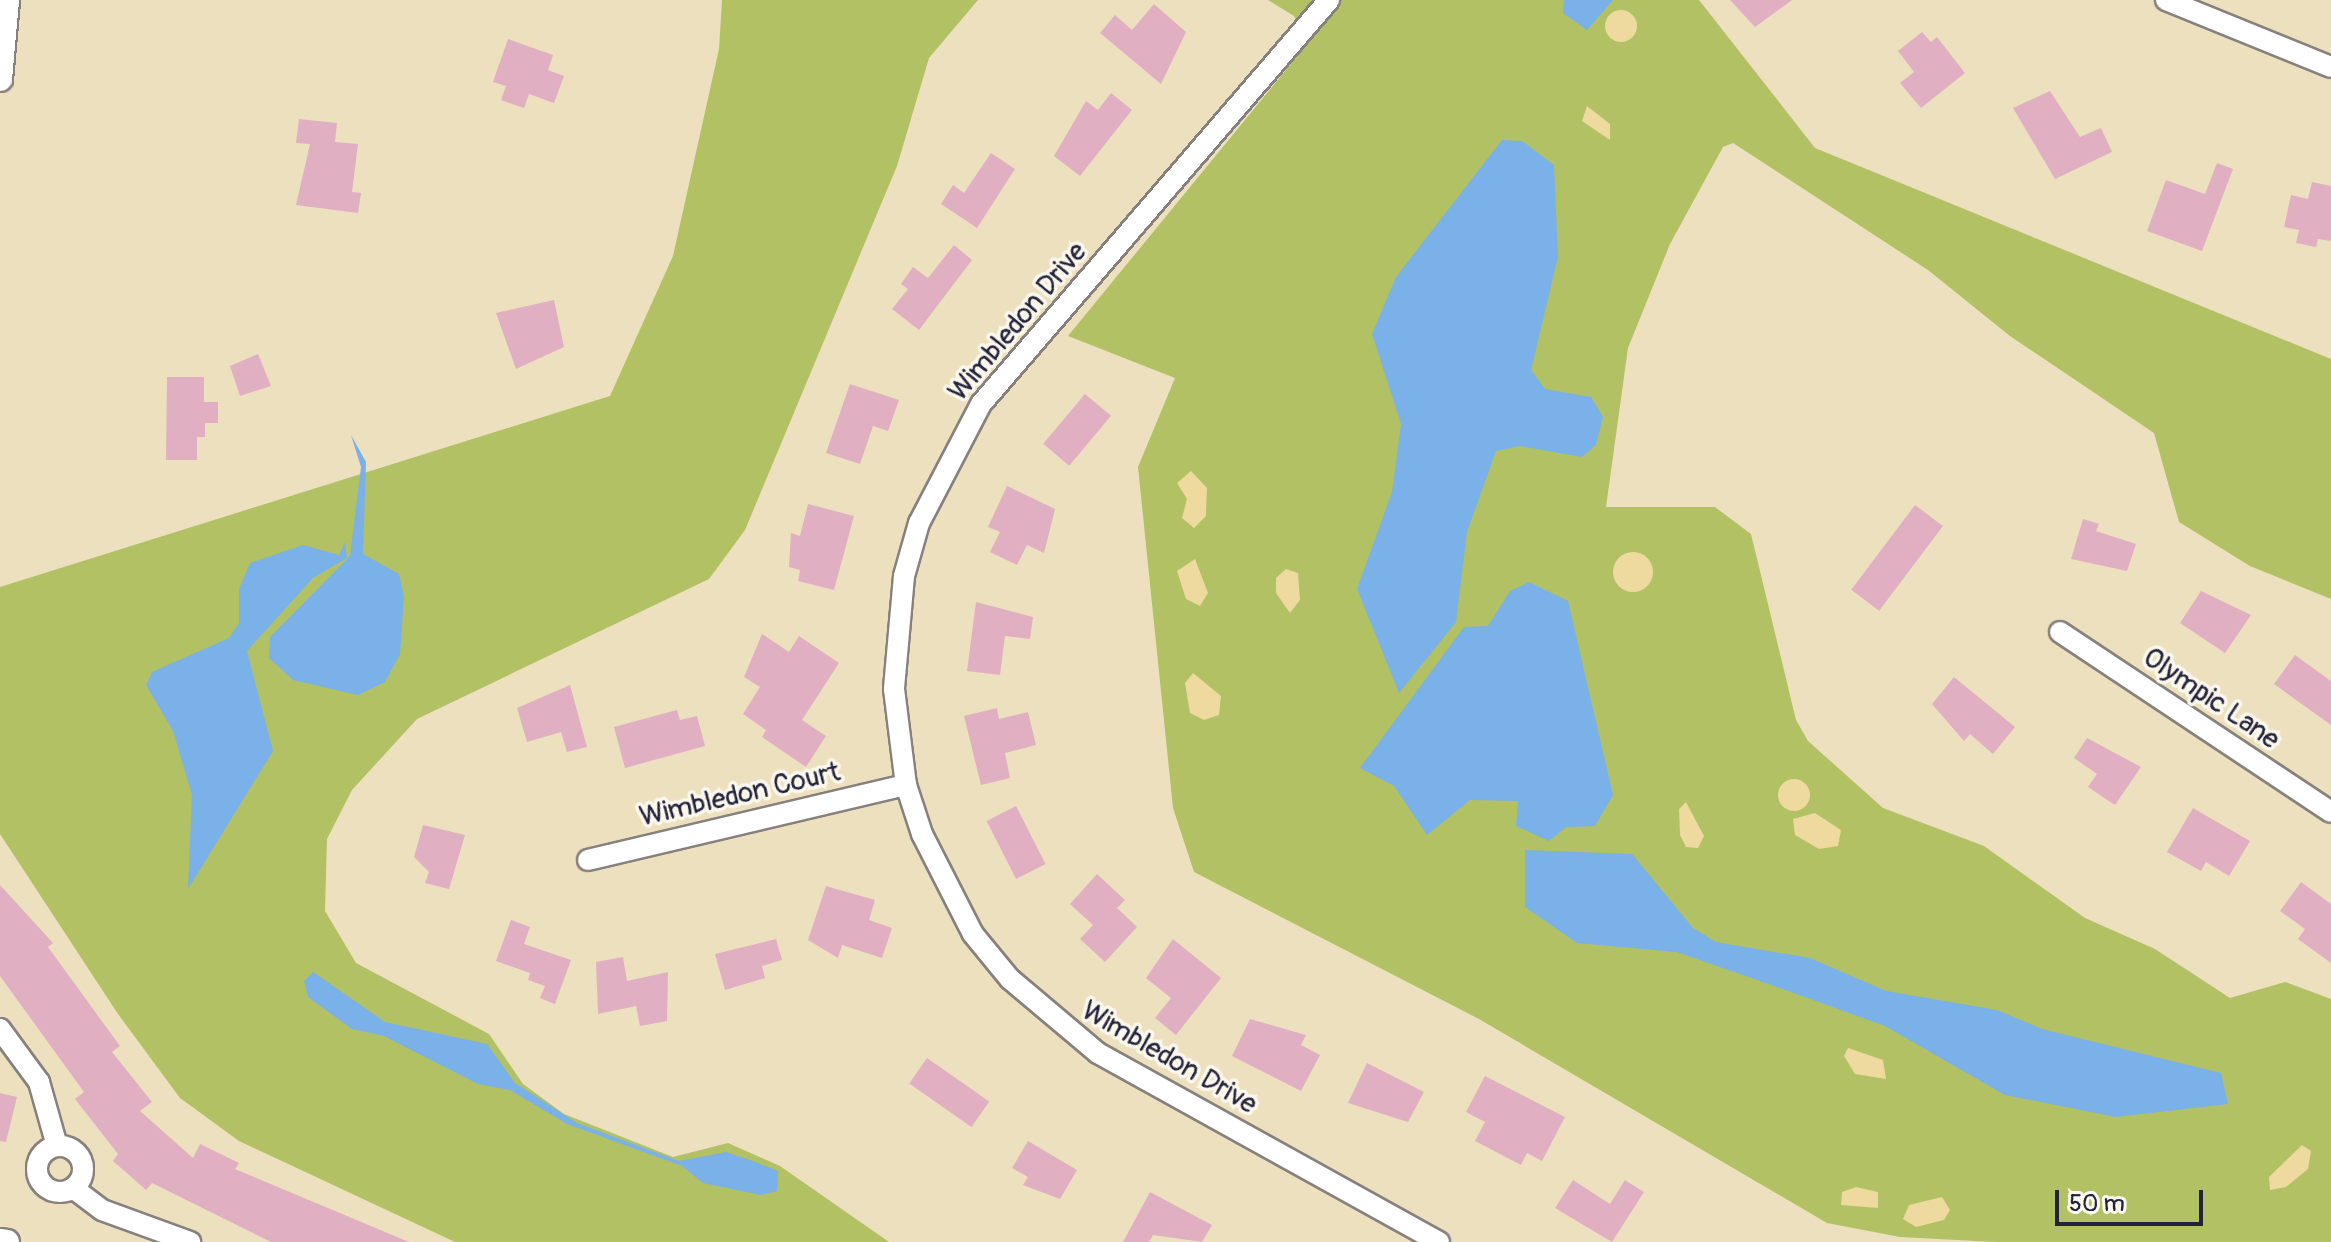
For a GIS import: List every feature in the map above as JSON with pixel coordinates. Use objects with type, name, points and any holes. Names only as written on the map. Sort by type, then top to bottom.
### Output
[{"type":"street","points":[[0,79],[7,0]]},
{"type":"street","name":"Wimbledon Drive","points":[[1329,0],[981,404],[940,475],[919,523],[896,633],[906,785],[973,934],[1058,1026],[1439,1242]]},
{"type":"street","points":[[2166,0],[2331,67]]},
{"type":"street","name":"Olympic Lane","points":[[2060,632],[2331,812]]},
{"type":"street","name":"Wimbledon Court","points":[[588,860],[906,785]]},
{"type":"street","points":[[1,1033],[39,1082],[57,1146],[81,1161],[73,1188]]},
{"type":"street","points":[[57,1146],[40,1159],[38,1173],[51,1190],[73,1188],[102,1210],[190,1242]]},
{"type":"street","points":[[0,1241],[7,1242]]},
{"type":"green space","points":[[722,0],[978,0],[929,58],[897,166],[745,530],[709,579],[417,719],[352,790],[327,839],[325,911],[356,963],[489,1034],[523,1084],[564,1114],[673,1157],[728,1143],[780,1166],[889,1242],[455,1242],[239,1141],[180,1098],[118,1014],[0,834],[0,587],[610,396],[673,256],[719,49]]},
{"type":"green space","points":[[1268,0],[1699,0],[1815,148],[2331,359],[2331,599],[2250,566],[2179,522],[2154,433],[2010,336],[1928,270],[1733,143],[1723,147],[1670,244],[1628,348],[1606,507],[1715,507],[1751,534],[1796,720],[1808,741],[1883,808],[1984,846],[2085,918],[2155,949],[2230,998],[2285,982],[2331,999],[2331,1242],[1995,1242],[1900,1237],[1827,1223],[1479,1019],[1194,872],[1173,808],[1138,467],[1175,378],[1068,336],[1308,43],[1294,16]]},
{"type":"sand","points":[[1621,10],[1632,15],[1637,26],[1632,37],[1621,42],[1610,37],[1605,26],[1610,15]]},
{"type":"sand","points":[[1587,106],[1610,124],[1610,140],[1582,121]]},
{"type":"sand","points":[[1191,471],[1207,488],[1206,516],[1194,528],[1182,518],[1187,499],[1177,483]]},
{"type":"sand","points":[[1633,552],[1647,558],[1653,572],[1647,586],[1633,592],[1619,586],[1613,572],[1619,558]]},
{"type":"sand","points":[[1195,559],[1208,593],[1200,606],[1186,599],[1177,571]]},
{"type":"sand","points":[[1286,569],[1298,573],[1300,600],[1290,613],[1276,593],[1276,578]]},
{"type":"sand","points":[[1193,673],[1221,696],[1219,715],[1204,720],[1190,713],[1185,683]]},
{"type":"sand","points":[[1794,779],[1805,784],[1810,795],[1805,806],[1794,811],[1783,806],[1778,795],[1783,784]]},
{"type":"sand","points":[[1686,802],[1704,836],[1698,848],[1686,847],[1680,835],[1679,809]]},
{"type":"sand","points":[[1815,813],[1841,830],[1838,846],[1819,849],[1795,835],[1793,819]]},
{"type":"sand","points":[[1848,1048],[1883,1060],[1886,1079],[1855,1074],[1844,1056]]},
{"type":"sand","points":[[2302,1145],[2311,1151],[2308,1169],[2286,1187],[2270,1190],[2269,1177]]},
{"type":"sand","points":[[1856,1187],[1878,1192],[1878,1208],[1841,1205],[1842,1192]]},
{"type":"sand","points":[[1942,1197],[1950,1210],[1944,1220],[1916,1227],[1903,1219],[1909,1205]]},
{"type":"water","points":[[1564,0],[1613,0],[1587,30],[1563,13]]},
{"type":"water","points":[[1502,140],[1522,141],[1554,165],[1558,257],[1531,370],[1545,389],[1591,397],[1603,417],[1596,445],[1582,457],[1520,446],[1496,451],[1467,532],[1456,622],[1399,693],[1357,589],[1392,492],[1401,424],[1372,334],[1396,277]]},
{"type":"water","points":[[351,435],[366,462],[363,554],[399,574],[404,597],[400,654],[385,682],[358,695],[293,680],[269,658],[270,637],[350,556],[361,467]]},
{"type":"water","points":[[345,542],[347,558],[313,578],[247,651],[273,751],[188,889],[192,795],[173,731],[146,685],[152,672],[229,638],[239,623],[239,589],[250,563],[303,545],[339,555]]},
{"type":"water","points":[[1529,582],[1568,601],[1613,795],[1595,826],[1566,827],[1549,841],[1516,826],[1518,801],[1470,800],[1427,835],[1394,786],[1360,768],[1464,627],[1488,626],[1510,591]]},
{"type":"water","points":[[1525,850],[1632,854],[1693,928],[1716,942],[1810,958],[1886,991],[1997,1010],[2042,1029],[2221,1073],[2228,1104],[2116,1117],[2005,1095],[1885,1026],[1794,993],[1677,952],[1577,943],[1525,907]]},
{"type":"water","points":[[313,972],[385,1022],[487,1044],[515,1083],[577,1123],[679,1161],[726,1152],[750,1160],[778,1171],[777,1191],[761,1195],[703,1183],[682,1166],[567,1124],[510,1090],[478,1084],[384,1036],[352,1029],[308,997],[304,981]]},
{"type":"building","points":[[1730,0],[1792,0],[1755,27]]},
{"type":"building","points":[[1154,4],[1186,32],[1161,84],[1100,33],[1115,15],[1132,30]]},
{"type":"building","points":[[1922,32],[1931,42],[1937,37],[1965,73],[1921,108],[1900,83],[1914,72],[1898,51]]},
{"type":"building","points":[[508,39],[553,55],[548,70],[564,76],[554,103],[529,94],[524,108],[501,100],[506,86],[493,82]]},
{"type":"building","points":[[2050,91],[2080,137],[2101,128],[2112,152],[2055,179],[2013,108]]},
{"type":"building","points":[[1111,93],[1132,110],[1080,176],[1054,156],[1086,101],[1098,110]]},
{"type":"building","points":[[299,119],[337,123],[335,142],[358,144],[352,192],[361,193],[358,213],[296,205],[310,144],[296,143]]},
{"type":"building","points":[[991,153],[1015,169],[977,228],[941,204],[953,185],[964,193]]},
{"type":"building","points":[[2217,163],[2233,169],[2202,251],[2147,231],[2166,180],[2205,194]]},
{"type":"building","points":[[2312,182],[2331,186],[2331,241],[2318,239],[2316,247],[2296,243],[2299,230],[2284,227],[2291,195],[2308,199]]},
{"type":"building","points":[[954,245],[972,260],[919,330],[892,309],[908,289],[901,284],[913,267],[928,278]]},
{"type":"building","points":[[554,300],[564,347],[516,369],[496,313]]},
{"type":"building","points":[[258,354],[271,386],[240,396],[230,366]]},
{"type":"building","points":[[167,377],[204,377],[204,402],[218,402],[218,423],[205,423],[205,437],[197,437],[197,460],[166,460]]},
{"type":"building","points":[[850,384],[899,400],[888,431],[873,426],[860,464],[826,453]]},
{"type":"building","points":[[1085,394],[1111,416],[1069,466],[1043,444]]},
{"type":"building","points":[[1007,486],[1055,509],[1044,553],[1027,545],[1017,565],[990,552],[1000,532],[988,527]]},
{"type":"building","points":[[808,504],[854,516],[834,590],[798,581],[800,570],[789,567],[791,533],[800,536]]},
{"type":"building","points":[[1915,505],[1943,526],[1879,611],[1851,590]]},
{"type":"building","points":[[2083,519],[2099,524],[2096,531],[2136,544],[2127,571],[2071,559]]},
{"type":"building","points":[[2201,591],[2251,615],[2225,653],[2180,623]]},
{"type":"building","points":[[976,602],[1033,617],[1030,639],[1005,636],[1000,675],[967,671]]},
{"type":"building","points":[[762,634],[789,652],[799,636],[839,663],[802,720],[826,736],[806,767],[762,737],[766,730],[743,714],[760,687],[744,677]]},
{"type":"building","points":[[2295,655],[2331,681],[2331,725],[2274,684]]},
{"type":"building","points":[[1954,677],[2015,727],[1993,754],[1970,734],[1964,741],[1932,704]]},
{"type":"building","points":[[570,685],[587,747],[567,752],[561,732],[527,742],[517,708]]},
{"type":"building","points":[[997,708],[999,719],[1028,712],[1036,745],[1005,753],[1010,778],[981,785],[964,716]]},
{"type":"building","points":[[677,710],[680,720],[697,716],[705,746],[625,768],[614,727]]},
{"type":"building","points":[[2087,738],[2141,767],[2115,805],[2088,787],[2097,774],[2074,758]]},
{"type":"building","points":[[1016,806],[1046,864],[1016,879],[987,821]]},
{"type":"building","points":[[2193,808],[2250,841],[2229,876],[2206,862],[2201,871],[2167,852]]},
{"type":"building","points":[[423,825],[465,835],[449,889],[425,883],[429,872],[414,857]]},
{"type":"building","points":[[1097,874],[1125,900],[1117,908],[1137,927],[1105,962],[1080,939],[1093,925],[1070,904]]},
{"type":"building","points":[[2301,882],[2331,904],[2331,963],[2298,939],[2305,929],[2280,911]]},
{"type":"building","points":[[0,885],[53,943],[48,947],[120,1046],[112,1052],[152,1102],[140,1111],[193,1158],[200,1144],[239,1163],[235,1169],[409,1242],[271,1242],[152,1183],[146,1190],[113,1161],[118,1154],[75,1099],[84,1092],[0,976]]},
{"type":"building","points":[[826,886],[875,900],[869,920],[892,928],[882,958],[842,945],[838,958],[808,940]]},
{"type":"building","points":[[511,920],[530,927],[524,944],[571,960],[555,1004],[540,998],[545,986],[528,980],[530,973],[496,961]]},
{"type":"building","points":[[776,939],[782,960],[762,966],[765,978],[725,990],[715,954]]},
{"type":"building","points":[[1173,939],[1221,978],[1176,1035],[1155,1018],[1171,998],[1146,978]]},
{"type":"building","points":[[623,957],[627,981],[668,972],[667,1021],[640,1026],[636,1006],[598,1014],[596,962]]},
{"type":"building","points":[[1250,1019],[1306,1035],[1301,1045],[1320,1055],[1301,1091],[1232,1056]]},
{"type":"building","points":[[927,1058],[989,1102],[971,1127],[909,1083]]},
{"type":"building","points":[[1367,1063],[1424,1092],[1408,1122],[1348,1103]]},
{"type":"building","points":[[1485,1076],[1565,1117],[1542,1161],[1527,1153],[1521,1165],[1475,1141],[1485,1122],[1466,1112]]},
{"type":"building","points":[[0,1093],[17,1097],[6,1142],[0,1141]]},
{"type":"building","points":[[1028,1141],[1077,1170],[1060,1199],[1023,1185],[1028,1177],[1012,1168]]},
{"type":"building","points":[[1573,1180],[1610,1204],[1625,1180],[1644,1192],[1612,1242],[1555,1208]]},
{"type":"building","points":[[1150,1192],[1212,1225],[1202,1242],[1153,1235],[1149,1242],[1123,1242]]}]
